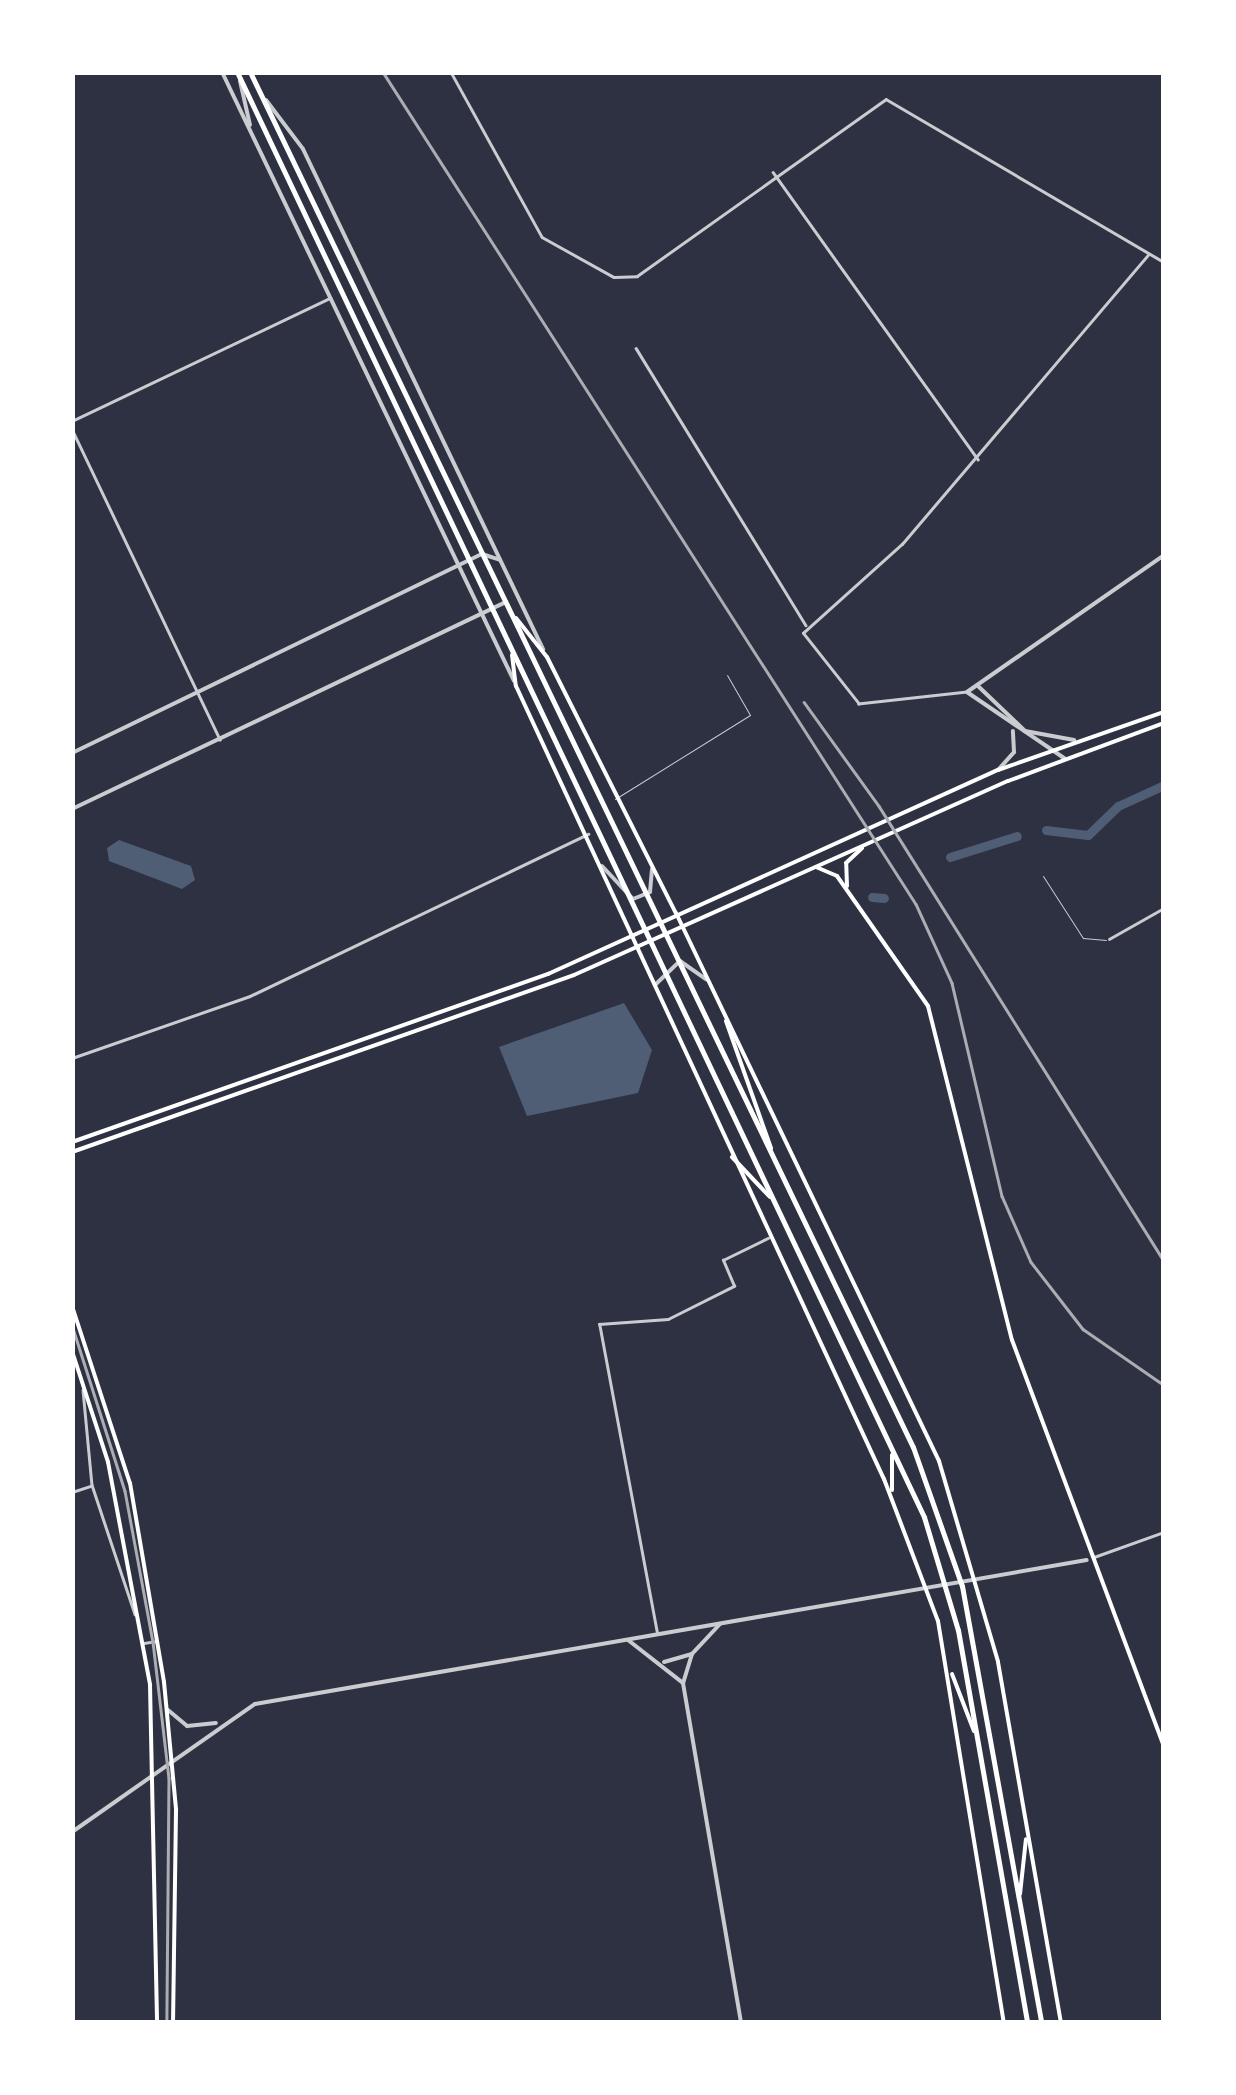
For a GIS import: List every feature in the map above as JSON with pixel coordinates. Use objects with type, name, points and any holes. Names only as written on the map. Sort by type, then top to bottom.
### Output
[{"type":"main road","points":[[250,72],[913,1448],[962,1586],[1041,2022]]},
{"type":"main road","points":[[238,74],[891,1436],[947,1588],[1027,2022]]},
{"type":"main road","points":[[509,610],[547,658],[682,925],[926,1431],[998,1662],[1060,2022]]},
{"type":"main road","points":[[508,638],[516,686],[588,834],[629,938],[726,1149],[892,1497],[978,1742]]},
{"type":"main road","points":[[72,1142],[593,954],[713,896],[998,770],[1074,740],[1164,712]]},
{"type":"main road","points":[[73,1152],[597,966],[718,908],[1064,758],[1164,724]]},
{"type":"main road","points":[[849,893],[845,867],[866,845]]},
{"type":"main road","points":[[806,869],[829,869],[849,893],[913,979],[938,1034],[995,1283],[1087,1560],[1164,1746]]},
{"type":"main road","points":[[713,896],[718,908]]},
{"type":"main road","points":[[719,1002],[774,1161]]},
{"type":"main road","points":[[726,1149],[786,1216]]},
{"type":"main road","points":[[72,1306],[130,1483],[168,1710],[173,1758],[173,2022]]},
{"type":"main road","points":[[72,1351],[82,1378],[144,1640],[158,1768],[157,2022]]},
{"type":"main road","points":[[891,1436],[892,1497]]},
{"type":"main road","points":[[949,1665],[1004,2022]]},
{"type":"main road","points":[[1019,1899],[1024,1817]]},
{"type":"street","points":[[222,72],[516,686]]},
{"type":"street","points":[[451,72],[542,237],[584,266],[626,279],[772,171],[886,99],[1164,262]]},
{"type":"street","points":[[238,74],[253,136]]},
{"type":"street","points":[[262,96],[303,149],[547,658]]},
{"type":"street","points":[[772,171],[978,460]]},
{"type":"street","points":[[1149,254],[978,460],[902,544],[807,626],[802,640],[859,704],[967,692],[979,688],[1164,555]]},
{"type":"street","points":[[72,421],[331,297]]},
{"type":"street","points":[[636,348],[807,626]]},
{"type":"street","points":[[72,429],[220,739]]},
{"type":"street","points":[[72,753],[482,554],[503,563]]},
{"type":"street","points":[[72,810],[506,602]]},
{"type":"street","points":[[979,688],[1025,731],[1074,740]]},
{"type":"street","points":[[967,692],[1044,752],[1064,758]]},
{"type":"street","points":[[998,770],[1014,752],[1011,727]]},
{"type":"street","points":[[72,1058],[250,996],[588,834]]},
{"type":"street","points":[[602,866],[633,899],[650,892],[652,869]]},
{"type":"street","points":[[1110,939],[1164,908]]},
{"type":"street","points":[[593,954],[597,966]]},
{"type":"street","points":[[663,1009],[656,982],[670,963],[694,964],[711,987]]},
{"type":"street","points":[[410,1023],[412,1034]]},
{"type":"street","points":[[286,1067],[289,1076]]},
{"type":"street","points":[[658,1635],[599,1324],[668,1319],[734,1286],[723,1260],[768,1238]]},
{"type":"street","points":[[82,1378],[92,1485],[144,1640],[158,1641]]},
{"type":"street","points":[[72,1492],[92,1485]]},
{"type":"street","points":[[72,1832],[230,1717],[256,1704],[724,1622],[972,1585],[1087,1560],[1164,1532]]},
{"type":"street","points":[[724,1622],[692,1654],[682,1683],[741,2022]]},
{"type":"street","points":[[695,1628],[700,1644]]},
{"type":"street","points":[[647,1652],[649,1636]]},
{"type":"street","points":[[626,1640],[659,1660],[682,1683]]},
{"type":"street","points":[[659,1660],[692,1654]]},
{"type":"street","points":[[168,1710],[194,1728],[230,1717]]},
{"type":"lane","points":[[615,799],[750,716],[727,675]]},
{"type":"lane","points":[[1043,876],[1085,940],[1110,939]]},
{"type":"water","points":[[119,840],[191,866],[195,880],[182,889],[109,861],[107,848]]},
{"type":"water","points":[[624,1003],[652,1050],[638,1093],[527,1116],[499,1047]]},
{"type":"waterway","points":[[1046,830],[1088,835],[1118,806],[1164,785]]},
{"type":"waterway","points":[[950,857],[1017,836]]},
{"type":"waterway","points":[[872,897],[884,898]]},
{"type":"tram line","points":[[72,1325],[125,1491],[153,1642],[169,1778],[167,2022]]},
{"type":"railway","points":[[383,72],[916,904],[952,983],[1002,1196],[1031,1262],[1083,1329],[1164,1385]]},
{"type":"railway","points":[[804,702],[879,806],[1164,1261]]}]
